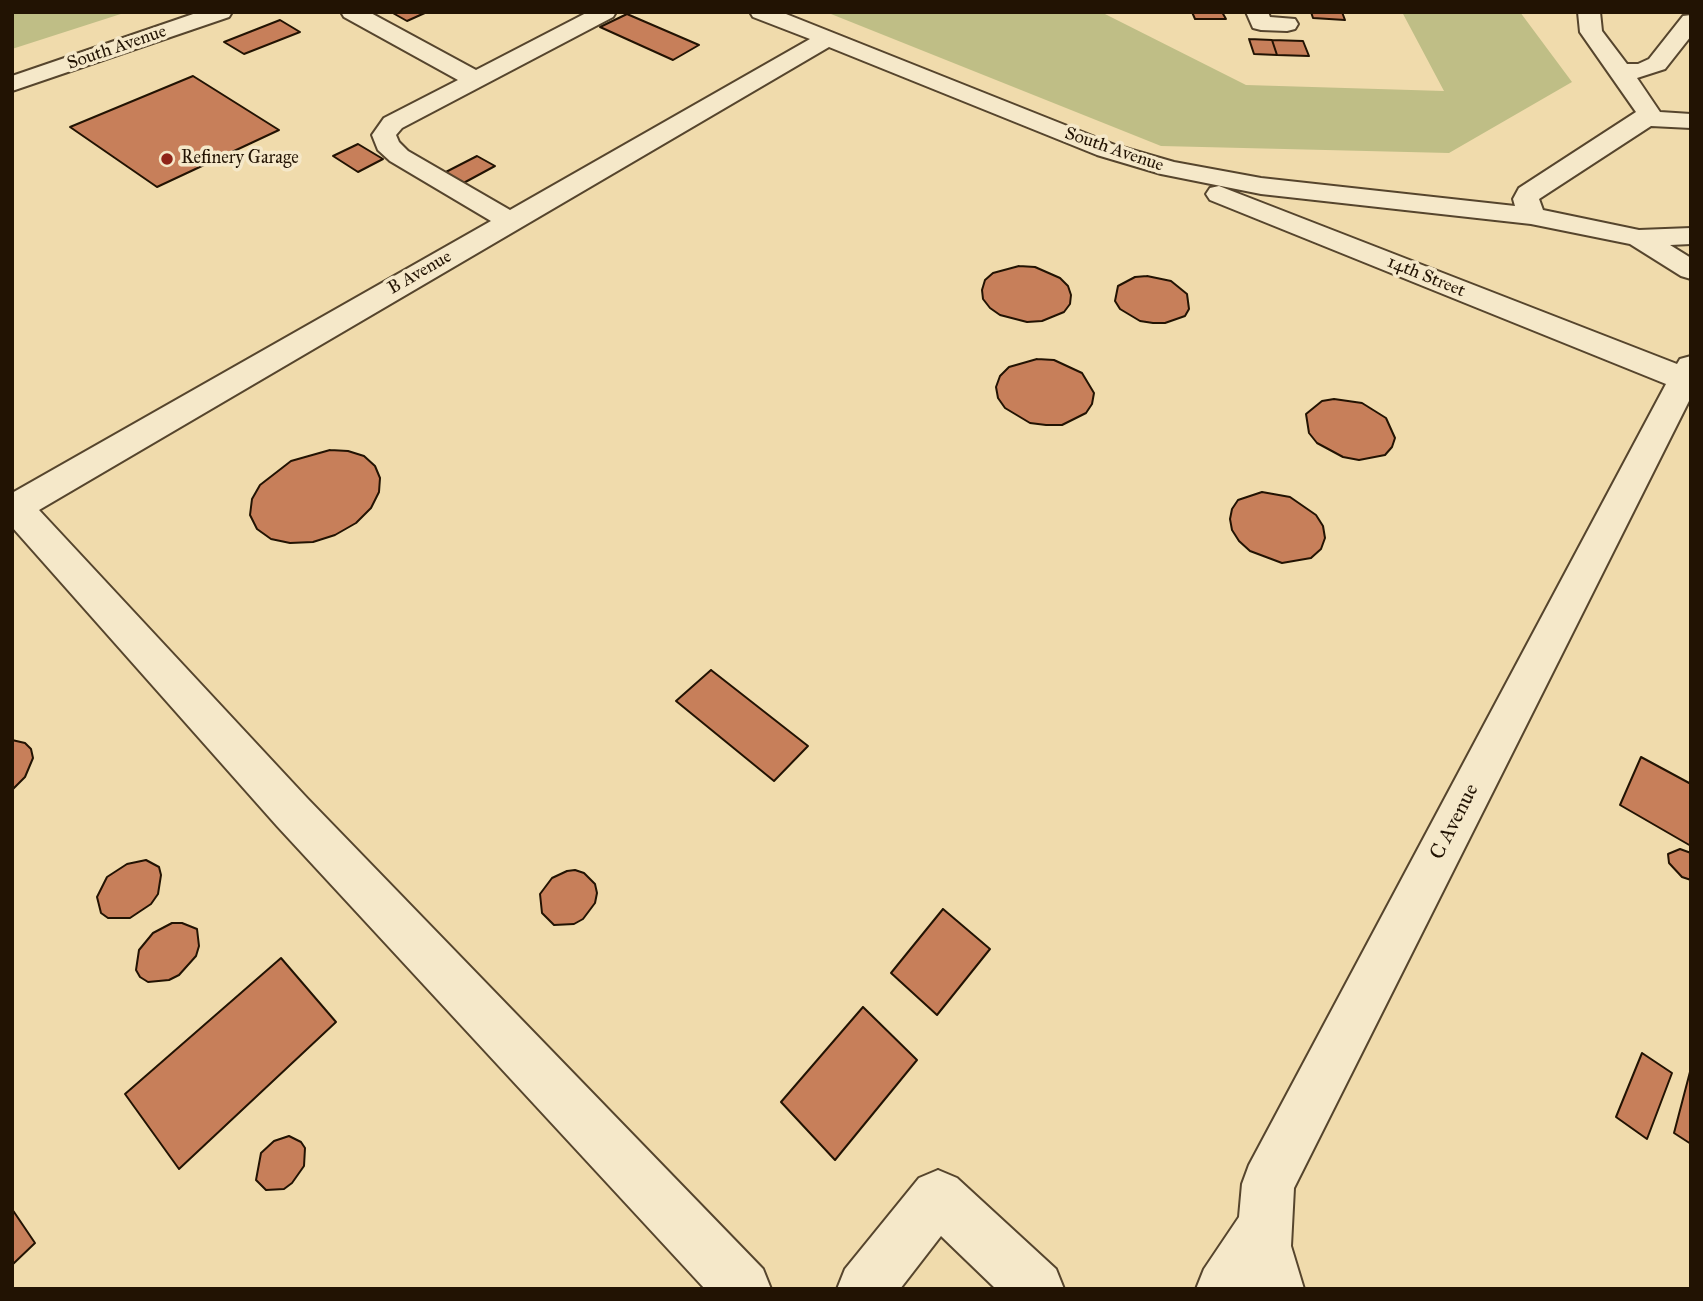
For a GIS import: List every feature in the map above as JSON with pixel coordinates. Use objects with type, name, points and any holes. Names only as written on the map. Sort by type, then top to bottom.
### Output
[{"type":"street","name":"South Avenue","points":[[12,84],[221,12]]},
{"type":"street","points":[[352,12],[476,80]]},
{"type":"street","points":[[510,221],[399,156],[387,145],[384,135],[393,123],[605,12]]},
{"type":"street","name":"South Avenue","points":[[761,12],[1106,150],[1170,169],[1251,185],[1531,216],[1639,238]]},
{"type":"street","points":[[1589,12],[1591,32],[1646,106],[1646,118]]},
{"type":"street","points":[[1237,23],[1259,18],[1287,24]]},
{"type":"street","points":[[1620,71],[1642,71],[1657,64],[1691,21]]},
{"type":"street","name":"B Avenue","points":[[14,508],[827,38]]},
{"type":"street","points":[[1531,216],[1526,200],[1528,194],[1646,118],[1691,121]]},
{"type":"street","name":"14th Street","points":[[1170,169],[1230,199],[1687,373]]},
{"type":"street","points":[[1639,238],[1691,236]]},
{"type":"street","points":[[1639,238],[1691,268]]},
{"type":"street","points":[[1691,246],[1688,248],[1691,268]]},
{"type":"street","name":"C Avenue","points":[[1276,1289],[1270,1277],[1264,1245],[1269,1184],[1687,373]]},
{"type":"street","points":[[14,508],[292,812],[743,1289]]},
{"type":"street","points":[[865,1289],[938,1197],[1036,1289]]},
{"type":"street","points":[[1224,1289],[1264,1227]]},
{"type":"shaded area","points":[[12,12],[127,12],[12,49]]},
{"type":"shaded area","points":[[826,12],[1101,12],[1246,85],[1444,91],[1402,12],[1520,12],[1572,82],[1449,153],[1161,146]]},
{"type":"building","points":[[391,12],[427,12],[407,21]]},
{"type":"building","points":[[1192,12],[1222,12],[1226,19],[1195,19]]},
{"type":"building","points":[[1311,12],[1342,12],[1345,20],[1313,18]]},
{"type":"building","points":[[627,14],[699,45],[673,60],[600,27]]},
{"type":"building","points":[[280,20],[300,32],[244,54],[224,42]]},
{"type":"building","points":[[1249,39],[1272,40],[1277,55],[1254,54]]},
{"type":"building","points":[[1272,40],[1303,41],[1309,56],[1277,55]]},
{"type":"building","name":"Refinery Garage","points":[[193,76],[279,130],[157,187],[70,127]]},
{"type":"building","points":[[358,144],[383,159],[358,172],[333,156]]},
{"type":"building","points":[[477,156],[495,166],[458,186],[440,175]]},
{"type":"building","points":[[1019,266],[1035,267],[1060,278],[1068,286],[1070,304],[1064,312],[1042,321],[1027,322],[1000,315],[990,308],[983,299],[985,280],[993,273]]},
{"type":"building","points":[[1147,276],[1171,281],[1187,294],[1189,309],[1185,316],[1165,323],[1153,323],[1140,321],[1120,309],[1115,301],[1118,286],[1135,277]]},
{"type":"building","points":[[1037,359],[1054,360],[1082,373],[1094,393],[1092,404],[1086,413],[1062,425],[1046,425],[1030,423],[1005,408],[998,398],[996,387],[1000,376],[1009,367]]},
{"type":"building","points":[[1334,399],[1362,403],[1386,418],[1395,438],[1385,455],[1359,460],[1343,457],[1317,443],[1309,433],[1306,414],[1322,401]]},
{"type":"building","points":[[330,450],[348,451],[364,456],[375,466],[380,478],[379,492],[371,508],[356,523],[335,535],[313,542],[290,543],[271,539],[257,529],[250,515],[252,499],[260,485],[291,461]]},
{"type":"building","points":[[1262,492],[1290,497],[1316,515],[1323,526],[1325,538],[1321,549],[1311,558],[1282,563],[1250,551],[1239,541],[1232,530],[1232,509],[1238,500]]},
{"type":"building","points":[[711,670],[808,746],[774,781],[676,701]]},
{"type":"building","points":[[12,740],[25,743],[31,749],[33,758],[25,777],[12,790]]},
{"type":"building","points":[[1641,757],[1691,784],[1691,846],[1620,805]]},
{"type":"building","points":[[1680,849],[1691,853],[1691,880],[1682,877],[1669,863],[1668,854]]},
{"type":"building","points":[[146,860],[159,867],[161,875],[158,894],[151,904],[130,918],[108,918],[101,913],[97,897],[107,877],[127,864]]},
{"type":"building","points":[[575,870],[584,873],[595,884],[595,903],[583,919],[574,924],[554,925],[542,913],[540,894],[552,878]]},
{"type":"building","points":[[943,909],[990,949],[937,1015],[891,973]]},
{"type":"building","points":[[172,923],[182,923],[197,929],[199,946],[196,956],[179,975],[169,980],[148,982],[140,977],[136,970],[139,950],[153,933]]},
{"type":"building","points":[[281,958],[336,1022],[179,1169],[125,1094]]},
{"type":"building","points":[[863,1007],[917,1060],[835,1160],[781,1102]]},
{"type":"building","points":[[1642,1053],[1672,1073],[1647,1139],[1616,1117]]},
{"type":"building","points":[[1691,1068],[1691,1144],[1674,1133]]},
{"type":"building","points":[[289,1136],[301,1142],[305,1148],[304,1166],[284,1189],[266,1190],[256,1180],[261,1153],[274,1141]]},
{"type":"building","points":[[12,1209],[35,1243],[12,1265]]},
{"type":"place","name":"Refinery Garage","points":[[167,159]]}]
